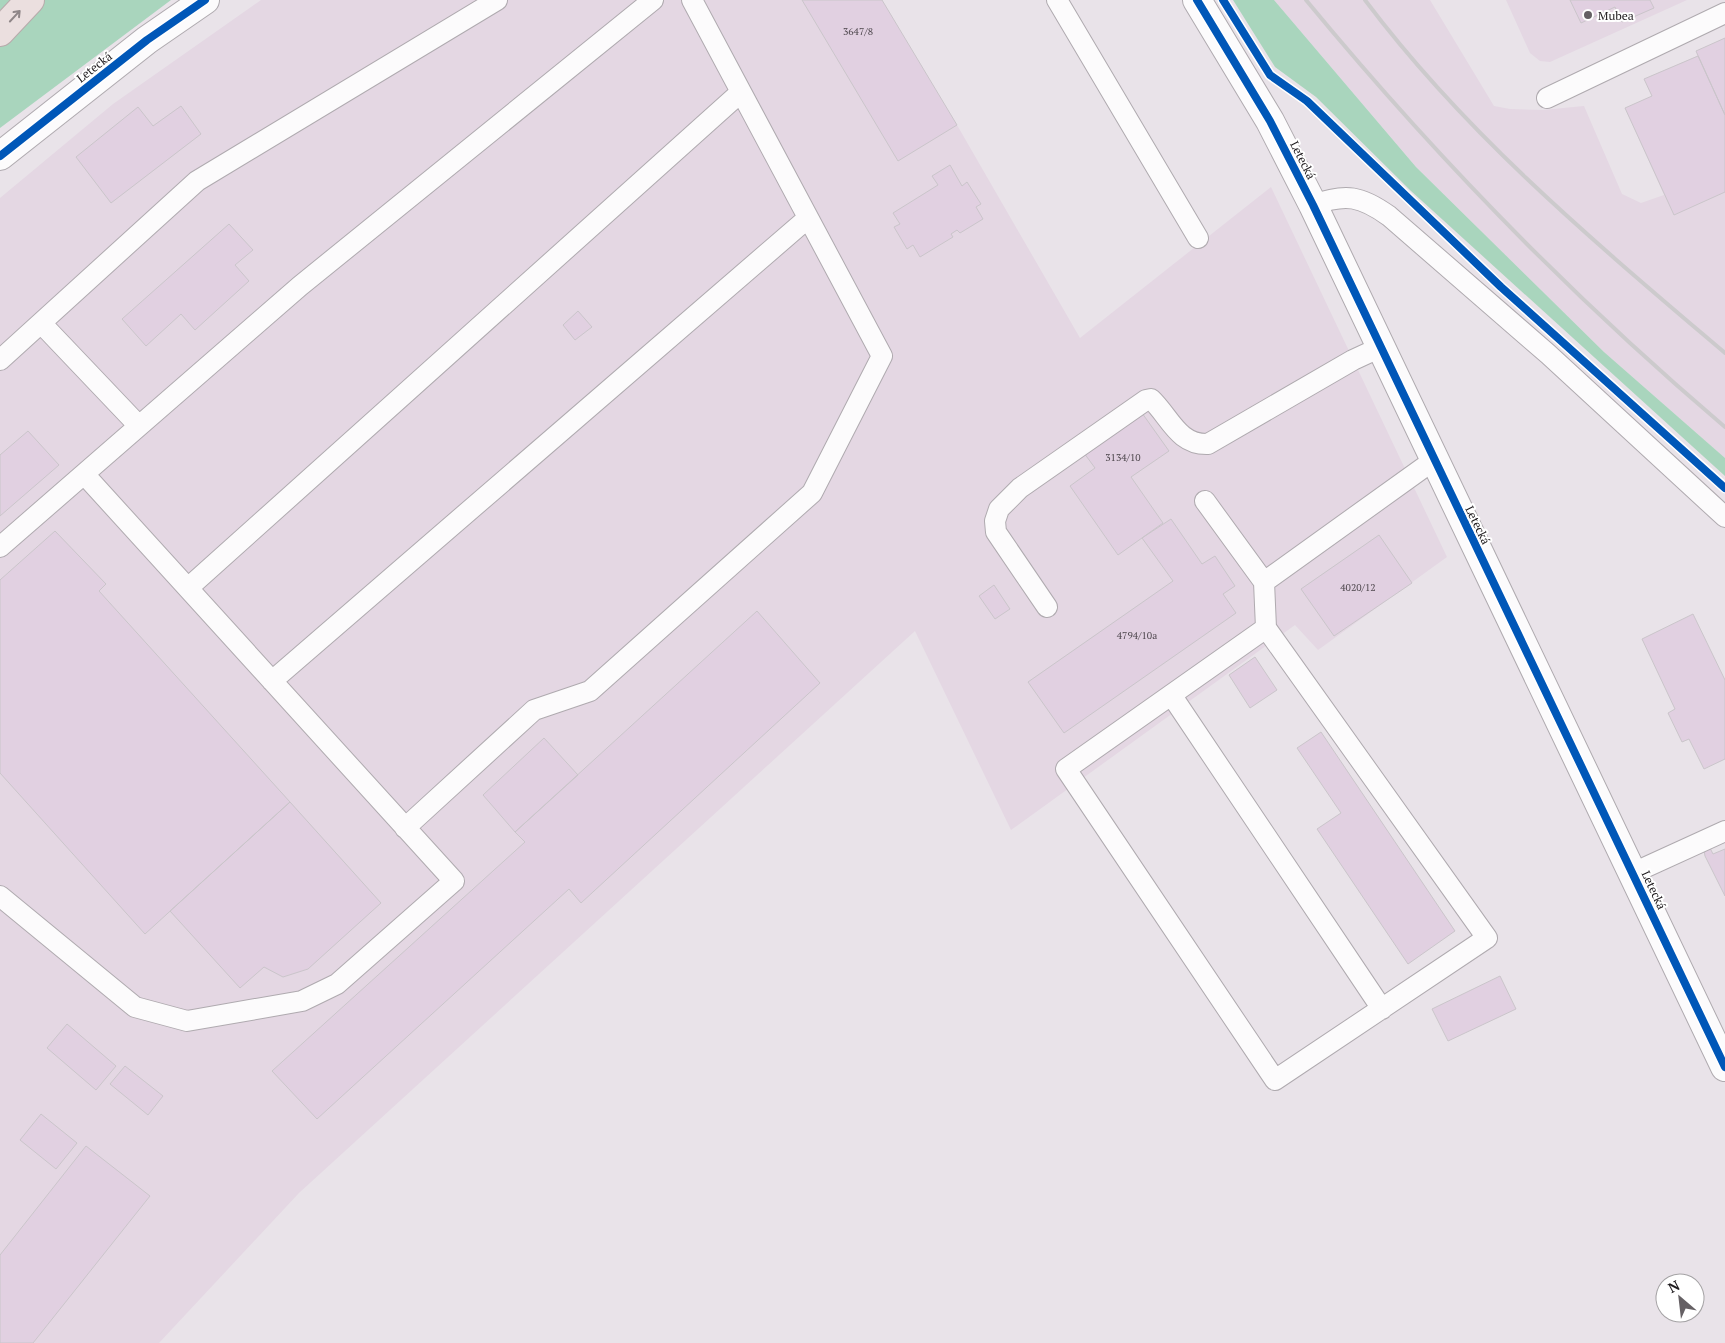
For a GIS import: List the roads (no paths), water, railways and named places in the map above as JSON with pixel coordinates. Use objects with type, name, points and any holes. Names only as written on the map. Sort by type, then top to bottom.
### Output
[{"type":"highway","points":[[0,32],[30,0]]},
{"type":"street","name":"Letecká","points":[[0,156],[147,40],[205,0]]},
{"type":"street","name":"Letecká","points":[[1197,0],[1270,121],[1314,205],[1725,1067]]},
{"type":"lane","points":[[0,360],[197,181],[497,0]]},
{"type":"lane","points":[[0,547],[300,286],[653,0]]},
{"type":"lane","points":[[405,828],[534,710],[590,691],[812,493],[882,356],[692,0]]},
{"type":"lane","points":[[1057,0],[1198,238]]},
{"type":"lane","points":[[1547,98],[1725,13]]},
{"type":"lane","points":[[188,588],[741,92]]},
{"type":"lane","points":[[1314,205],[1330,199],[1348,196],[1364,200],[1389,216],[1548,354],[1725,517]]},
{"type":"lane","points":[[272,681],[808,218]]},
{"type":"lane","points":[[41,323],[138,426]]},
{"type":"lane","points":[[1047,606],[996,532],[995,521],[1000,509],[1020,488],[1146,400],[1151,399],[1158,406],[1184,439],[1197,444],[1208,444],[1353,360],[1381,347]]},
{"type":"lane","points":[[1264,582],[1434,460]]},
{"type":"lane","points":[[0,896],[135,1007],[187,1021],[302,1001],[337,984],[454,881],[84,474]]},
{"type":"lane","points":[[1206,502],[1264,582],[1266,628],[1487,938],[1275,1080],[1066,769],[1266,628]]},
{"type":"lane","points":[[1172,696],[1382,1009]]},
{"type":"lane","points":[[1633,872],[1725,831]]},
{"type":"railway","points":[[1306,0],[1404,114],[1506,223],[1613,328],[1725,427]]},
{"type":"railway","points":[[1365,0],[1446,97],[1490,143],[1535,187],[1725,353]]},
{"type":"place","name":"Mubea","points":[[1588,15]]}]
